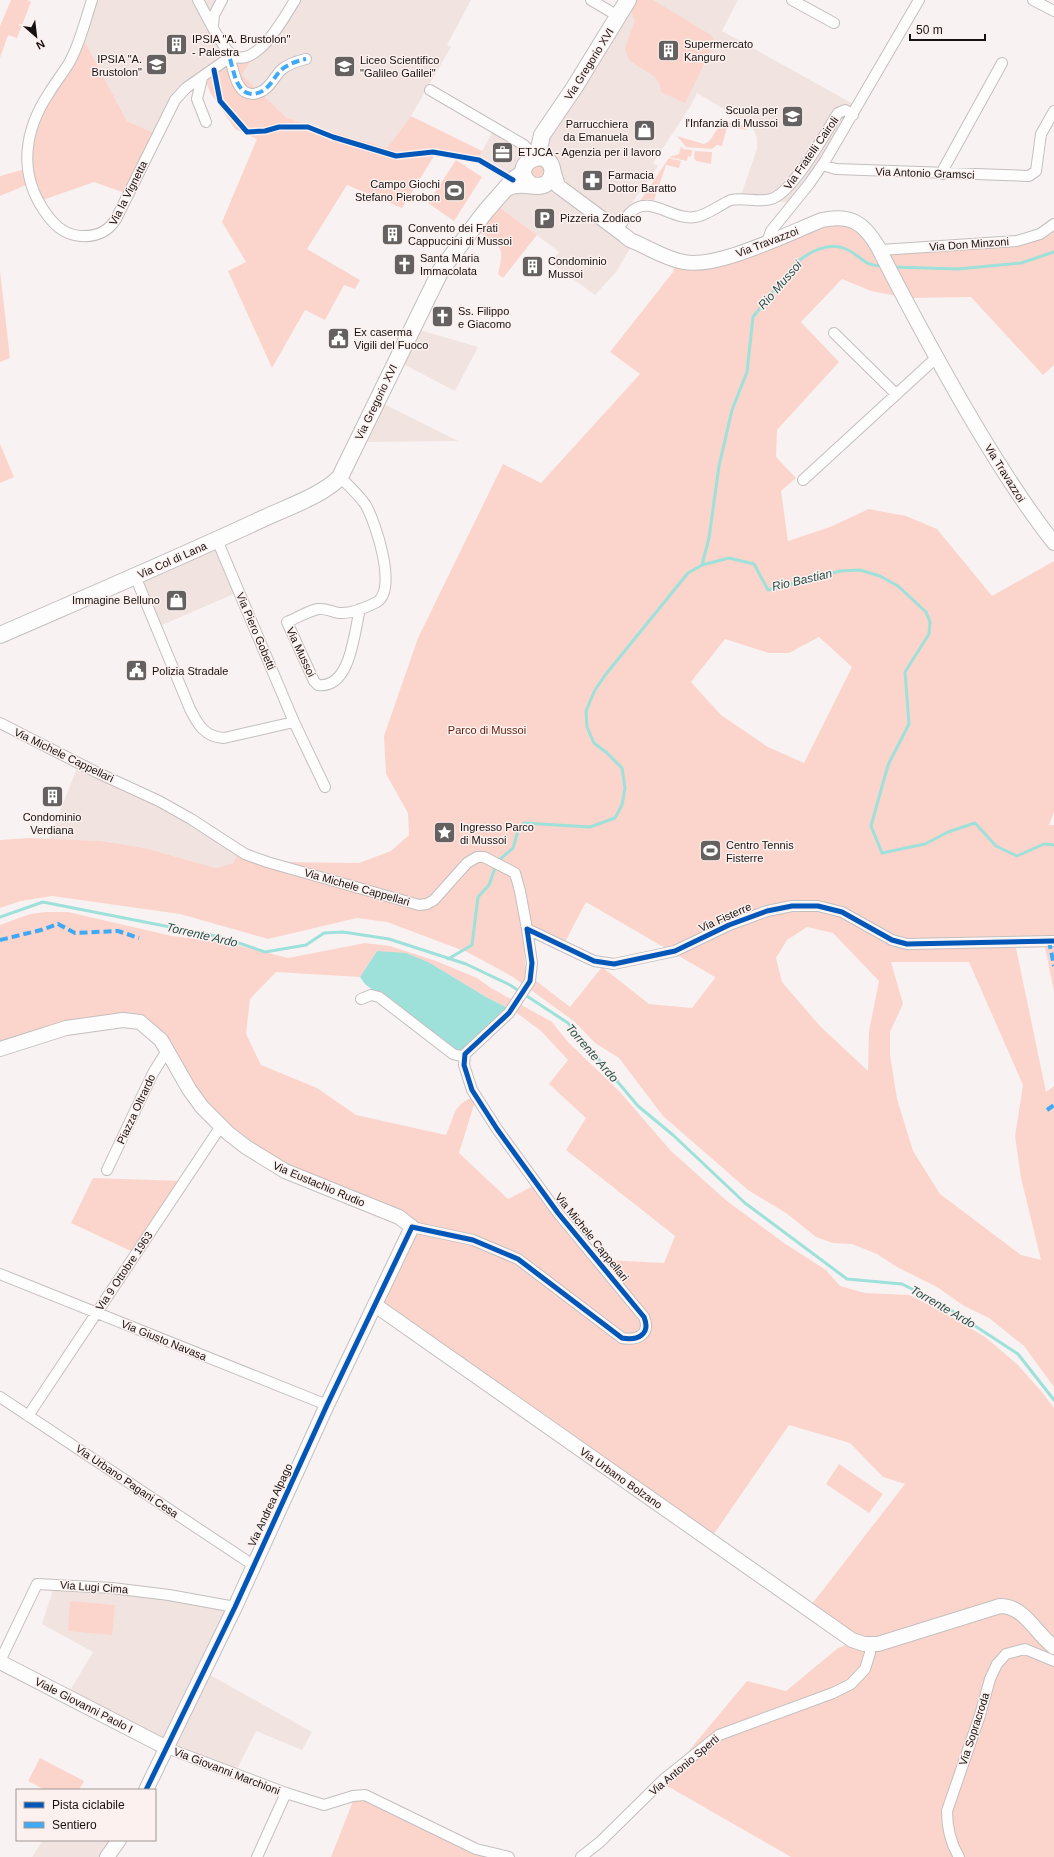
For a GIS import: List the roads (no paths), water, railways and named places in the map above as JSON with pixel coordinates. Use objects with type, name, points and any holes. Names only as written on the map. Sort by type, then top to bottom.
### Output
[{"type":"main road","name":"Via Gregorio XVI","points":[[340,477],[441,270],[465,237],[506,189],[520,184],[538,168],[546,131],[628,0]]},
{"type":"main road","name":"Via Col di Lana","points":[[0,635],[217,540],[319,492],[340,477]]},
{"type":"street","name":"Via la Vignetta","points":[[92,0],[76,51],[39,109],[28,138],[28,171],[35,195],[47,215],[61,230],[69,234],[86,236],[95,235],[109,229],[116,219],[175,100],[186,88],[232,57]]},
{"type":"street","points":[[198,0],[232,57],[240,87],[246,93],[260,93],[266,89],[281,71],[291,64],[306,59]]},
{"type":"street","points":[[213,25],[214,14],[222,0]]},
{"type":"street","points":[[232,57],[248,56],[263,47],[295,0]]},
{"type":"street","points":[[591,0],[618,16]]},
{"type":"street","points":[[792,0],[834,23]]},
{"type":"street","name":"Via Fratelli Cairoli","points":[[767,242],[771,231],[809,184],[822,165],[853,115],[919,0]]},
{"type":"street","points":[[1033,0],[1054,11]]},
{"type":"street","points":[[943,174],[944,168],[1002,63]]},
{"type":"street","points":[[202,78],[197,99],[206,122]]},
{"type":"street","points":[[430,90],[538,168]]},
{"type":"street","name":"Via Fratelli Cairoli","points":[[617,230],[631,212],[640,206],[650,205],[677,216],[695,217],[737,198],[767,200],[779,196],[791,185],[838,113],[845,110],[853,115]]},
{"type":"street","name":"Via Antonio Gramsci","points":[[822,165],[836,169],[1029,176],[1036,171],[1041,134],[1054,111]]},
{"type":"street","name":"Via Travazzoi","points":[[538,168],[630,240],[670,258],[692,264],[707,263],[726,258],[822,220],[840,218],[852,220],[861,225],[872,237],[970,416],[1028,510],[1054,544]]},
{"type":"street","name":"Via Don Minzoni","points":[[881,253],[1017,241],[1040,234],[1054,224]]},
{"type":"street","points":[[834,333],[896,394]]},
{"type":"street","points":[[803,480],[937,357]]},
{"type":"street","name":"Via Mussoi","points":[[340,477],[354,491],[368,509],[381,549],[386,587],[382,598],[377,602],[344,613],[320,609],[287,622],[314,681],[318,685],[335,682],[343,673],[348,661],[360,608]]},
{"type":"street","name":"Via Piero Gobetti","points":[[217,540],[294,722],[325,787]]},
{"type":"street","points":[[135,576],[190,709],[205,732],[213,737],[224,738],[294,722]]},
{"type":"street","name":"Via Michele Cappellari","points":[[0,723],[96,772],[159,801],[196,822],[246,854],[267,862],[416,904],[431,902],[470,861],[477,857],[484,857],[513,871],[518,879],[527,929],[532,963],[530,981],[513,1008],[468,1051],[464,1057],[464,1065],[474,1094],[558,1213],[644,1317],[647,1323],[646,1329],[637,1338],[630,1340],[622,1338],[518,1259],[473,1240],[412,1227]]},
{"type":"street","name":"Via Fisterre","points":[[527,929],[594,961],[614,964],[675,951],[741,919],[767,911],[792,906],[818,906],[842,912],[892,940],[907,944],[1054,940]]},
{"type":"street","points":[[361,999],[371,995],[379,997],[453,1054],[464,1057]]},
{"type":"street","name":"Via Eustachio Rudio","points":[[0,1049],[66,1028],[123,1020],[140,1022],[156,1034],[168,1049],[189,1089],[202,1107],[221,1126],[246,1147],[274,1166],[399,1217],[412,1227]]},
{"type":"street","name":"Piazza Oltrardo","points":[[107,1170],[153,1073],[168,1049]]},
{"type":"street","name":"Via 9 Ottobre 1963","points":[[28,1416],[221,1126]]},
{"type":"street","name":"Via Andrea Alpago","points":[[146,1789],[235,1607],[327,1405],[412,1227]]},
{"type":"street","name":"Via Giusto Navasa","points":[[0,1274],[327,1405]]},
{"type":"street","name":"Via Urbano Bolzano","points":[[375,1305],[852,1640],[858,1643],[870,1644]]},
{"type":"street","name":"Via Urbano Pagani Cesa","points":[[0,1397],[254,1566]]},
{"type":"street","name":"Via Lugi Cima","points":[[0,1661],[37,1584],[94,1586],[169,1595],[235,1607]]},
{"type":"street","points":[[870,1644],[887,1642],[1000,1606],[1013,1607],[1021,1612],[1036,1631],[1054,1647]]},
{"type":"street","name":"Via Antonio Sperti","points":[[581,1857],[600,1842],[663,1780],[719,1735],[833,1693],[851,1684],[865,1669],[870,1653],[870,1644]]},
{"type":"street","name":"Via Sopracroda","points":[[959,1857],[952,1843],[947,1827],[947,1811],[993,1670],[1006,1654],[1018,1650],[1032,1651],[1054,1661]]},
{"type":"street","name":"Viale Giovanni Paolo I","points":[[0,1661],[167,1748]]},
{"type":"street","name":"Via Giovanni Marchioni","points":[[167,1748],[286,1793]]},
{"type":"street","points":[[257,1857],[286,1793],[324,1806],[353,1796],[365,1795],[476,1849],[509,1857]]},
{"type":"street","points":[[107,1857],[118,1841]]},
{"type":"water","points":[[377,951],[406,953],[430,963],[486,997],[514,1011],[461,1059],[365,984],[360,977]]},
{"type":"waterway","name":"Rio Mussoi","points":[[702,565],[709,538],[719,466],[732,410],[747,372],[753,317],[796,263],[807,255],[820,249],[833,246],[840,247],[846,249],[870,264],[882,266]]},
{"type":"waterway","name":"Rio Mussoi","points":[[892,267],[958,269],[1021,263],[1054,252]]},
{"type":"waterway","name":"Rio Bastian","points":[[448,959],[472,945],[478,897],[489,885],[497,862],[513,848],[519,827],[524,823],[590,827],[615,818],[622,805],[625,788],[622,768],[594,743],[587,727],[586,711],[595,690],[606,674],[688,573],[702,565],[729,558],[754,564],[768,590],[840,571],[860,570],[880,576],[898,586],[926,612],[930,622],[929,634],[905,672],[909,724],[888,765],[871,826],[882,853],[925,844],[948,832],[975,823],[996,846],[1017,856],[1044,844],[1054,845]]},
{"type":"waterway","name":"Torrente Ardo","points":[[0,917],[43,902],[221,937],[265,952],[306,945],[324,933],[343,932],[389,939],[466,964],[510,985],[568,1023],[638,1106],[673,1135],[745,1203],[847,1279],[902,1284],[940,1303],[1018,1354],[1054,1400]]},
{"type":"place","name":"IPSIA \"A. Brustolon\" - Palestra","points":[[177,45]]},
{"type":"place","name":"Supermercato Kanguro","points":[[668,50]]},
{"type":"place","name":"IPSIA \"A. Brustolon\"","points":[[157,65]]},
{"type":"place","name":"Liceo Scientifico \"Galileo Galilei\"","points":[[344,66]]},
{"type":"place","name":"Scuola per l'Infanzia di Mussoi","points":[[793,116]]},
{"type":"place","name":"Parrucchiera da Emanuela","points":[[644,130]]},
{"type":"place","name":"ETJCA - Agenzia per il lavoro","points":[[502,152]]},
{"type":"place","name":"Farmacia Dottor Baratto","points":[[592,181]]},
{"type":"place","name":"Campo Giochi Stefano Pierobon","points":[[455,190]]},
{"type":"place","name":"Pizzeria Zodiaco","points":[[544,218]]},
{"type":"place","name":"Convento dei Frati Cappuccini di Mussoi","points":[[393,234]]},
{"type":"place","name":"Santa Maria Immacolata","points":[[405,264]]},
{"type":"place","name":"Condominio Mussoi","points":[[532,267]]},
{"type":"place","name":"Ss. Filippo e Giacomo","points":[[443,317]]},
{"type":"place","name":"Ex caserma Vigili del Fuoco","points":[[339,338]]},
{"type":"place","name":"Immagine Belluno","points":[[176,600]]},
{"type":"place","name":"Polizia Stradale","points":[[136,671]]},
{"type":"place","name":"Condominio Verdiana","points":[[52,797]]},
{"type":"place","name":"Ingresso Parco di Mussoi","points":[[445,833]]},
{"type":"place","name":"Centro Tennis Fisterre","points":[[710,851]]},
{"type":"park label","name":"Parco di Mussoi","points":[[487,730]]}]
